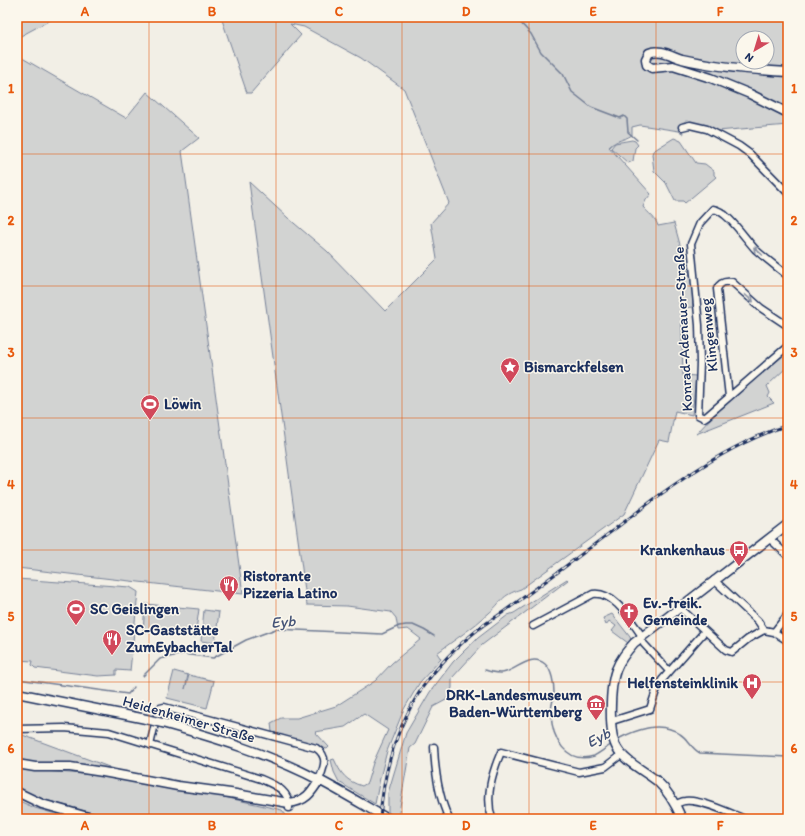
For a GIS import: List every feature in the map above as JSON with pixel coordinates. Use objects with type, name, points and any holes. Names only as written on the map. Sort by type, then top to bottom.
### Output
[{"type":"street","points":[[788,72],[709,64],[686,60],[658,51],[650,52],[647,55],[646,60],[647,65],[652,68],[667,66],[675,67],[726,84],[760,98],[788,113]]},
{"type":"street","points":[[682,127],[690,125],[707,129],[739,146],[750,154],[787,194]]},
{"type":"street","name":"Konrad-Adenauer-Straße","points":[[788,276],[755,248],[726,216],[713,209],[703,218],[691,244],[699,325],[700,363],[698,415],[704,418],[707,416],[788,346]]},
{"type":"street","name":"Klingenweg","points":[[729,397],[718,289],[721,283],[726,281],[732,282],[761,308],[788,326]]},
{"type":"street","points":[[682,819],[676,804],[657,782],[619,751],[612,736],[611,694],[615,671],[627,650],[643,640],[679,608],[714,580],[788,524]]},
{"type":"street","points":[[769,538],[788,556]]},
{"type":"street","points":[[714,580],[758,621],[764,630]]},
{"type":"street","points":[[533,626],[593,594],[600,593],[614,601],[622,608],[643,640],[669,671]]},
{"type":"street","points":[[679,608],[726,650],[732,652],[748,639],[764,630],[774,632],[788,641]]},
{"type":"street","points":[[774,632],[788,614]]},
{"type":"street","points":[[612,721],[650,709],[656,691],[662,680],[706,631]]},
{"type":"street","name":"Heidenheimer Straße","points":[[17,693],[146,719],[239,746],[319,780],[388,819]]},
{"type":"street","points":[[17,764],[35,767],[70,767],[103,772],[178,786],[230,792],[289,806],[308,796],[319,780],[324,764],[324,758],[321,752],[316,748],[164,707],[160,708],[156,716],[150,745]]},
{"type":"street","points":[[17,729],[80,728],[109,732],[261,779],[284,791],[288,796],[289,806]]},
{"type":"street","points":[[434,747],[438,788],[449,819]]},
{"type":"street","points":[[492,819],[489,811],[489,786],[501,752],[579,772],[605,766],[619,751]]},
{"type":"street","points":[[17,792],[42,804],[95,819]]},
{"type":"street","points":[[676,804],[685,801],[715,806],[745,819]]},
{"type":"shaded area","points":[[17,17],[56,17],[17,38]]},
{"type":"shaded area","points":[[221,17],[788,17],[788,125],[717,131],[686,121],[682,123],[681,127],[684,134],[679,131],[640,125],[632,127],[632,135],[609,147],[651,194],[643,207],[654,218],[658,226],[674,223],[692,281],[693,307],[681,308],[683,375],[696,376],[692,415],[675,411],[669,442],[659,440],[624,514],[521,589],[502,599],[494,609],[477,624],[437,653],[441,659],[420,682],[404,709],[387,751],[375,804],[339,782],[334,772],[331,760],[334,759],[339,769],[348,779],[362,786],[367,783],[373,763],[388,730],[364,714],[345,727],[315,732],[329,747],[327,749],[272,732],[271,723],[281,718],[297,718],[336,706],[375,681],[392,663],[421,639],[408,629],[398,630],[396,618],[391,612],[347,606],[307,605],[249,182],[327,251],[385,311],[437,259],[431,223],[449,203],[404,89],[361,58],[304,27],[290,24],[301,35],[251,93],[247,93]]},
{"type":"shaded area","points":[[17,55],[126,118],[147,92],[199,138],[182,151],[243,594],[17,568]]},
{"type":"shaded area","points":[[674,138],[681,141],[696,163],[705,164],[714,171],[714,175],[716,177],[685,203],[683,201],[675,201],[666,183],[654,171],[653,151]]},
{"type":"shaded area","points":[[632,140],[638,145],[635,148],[633,161],[628,163],[611,148],[615,143]]},
{"type":"shaded area","points":[[788,351],[788,366],[767,386],[770,393],[768,397],[774,403],[696,434],[714,415]]},
{"type":"shaded area","name":"SC Geislingen","points":[[17,579],[130,587],[138,592],[130,671],[116,670],[116,675],[98,676],[35,668],[32,665],[33,661],[17,660]]},
{"type":"shaded area","points":[[567,579],[568,580],[482,645],[452,678],[452,688],[446,700],[433,707],[415,744],[410,748],[398,818],[388,812],[388,793],[406,733],[430,692],[453,662],[478,638],[508,615],[514,613]]},
{"type":"shaded area","points":[[145,604],[199,609],[195,637],[143,632]]},
{"type":"shaded area","points":[[204,610],[219,612],[215,643],[201,641]]},
{"type":"shaded area","points":[[612,614],[630,637],[631,640],[628,643],[612,631],[616,626],[609,621],[606,625],[603,618]]},
{"type":"shaded area","points":[[174,671],[188,675],[185,689],[189,675],[214,681],[207,708],[167,698]]},
{"type":"shaded area","points":[[17,733],[109,767],[108,769],[70,764],[17,761]]},
{"type":"shaded area","points":[[17,769],[96,775],[211,794],[282,810],[289,819],[115,819],[46,800],[17,789]]},
{"type":"shaded area","points":[[17,800],[35,808],[73,819],[17,819]]},
{"type":"waterway","points":[[515,17],[531,34],[541,52],[563,74],[572,92],[591,107],[620,118],[624,116],[627,119],[628,132],[637,140]]},
{"type":"waterway","name":"Eyb","points":[[143,676],[160,659],[183,654],[213,658],[246,640],[276,629],[382,634],[399,626],[413,625],[434,636]]},
{"type":"waterway","name":"Eyb","points":[[485,670],[495,673],[503,673],[525,662],[535,660],[540,661],[545,664],[551,673],[554,686],[551,711],[552,723],[554,732],[562,747],[568,753],[576,757],[584,758],[594,756],[612,744]]},
{"type":"waterway","name":"Eyb","points":[[17,679],[128,694],[134,687]]},
{"type":"waterway","name":"Eyb","points":[[616,740],[639,730],[656,727],[672,730],[680,734],[694,749],[700,753],[788,757]]},
{"type":"railway","points":[[380,819],[384,784],[388,767],[392,751],[405,719],[428,679],[465,640],[661,494],[706,464],[754,438],[788,425]]},
{"type":"place","name":"Bismarckfelsen","points":[[510,384]]},
{"type":"place","name":"Löwin","points":[[150,421]]},
{"type":"place","name":"Krankenhaus","points":[[739,567]]},
{"type":"place","name":"Ristorante Pizzeria Latino","points":[[229,602]]},
{"type":"place","name":"SC Geislingen","points":[[76,626]]},
{"type":"place","name":"Ev.-freik. Gemeinde","points":[[629,629]]},
{"type":"place","name":"SC-Gaststätte ZumEybacherTal","points":[[112,656]]},
{"type":"place","name":"Helfensteinklinik","points":[[752,700]]},
{"type":"place","name":"DRK-Landesmuseum Baden-Württemberg","points":[[596,721]]}]
